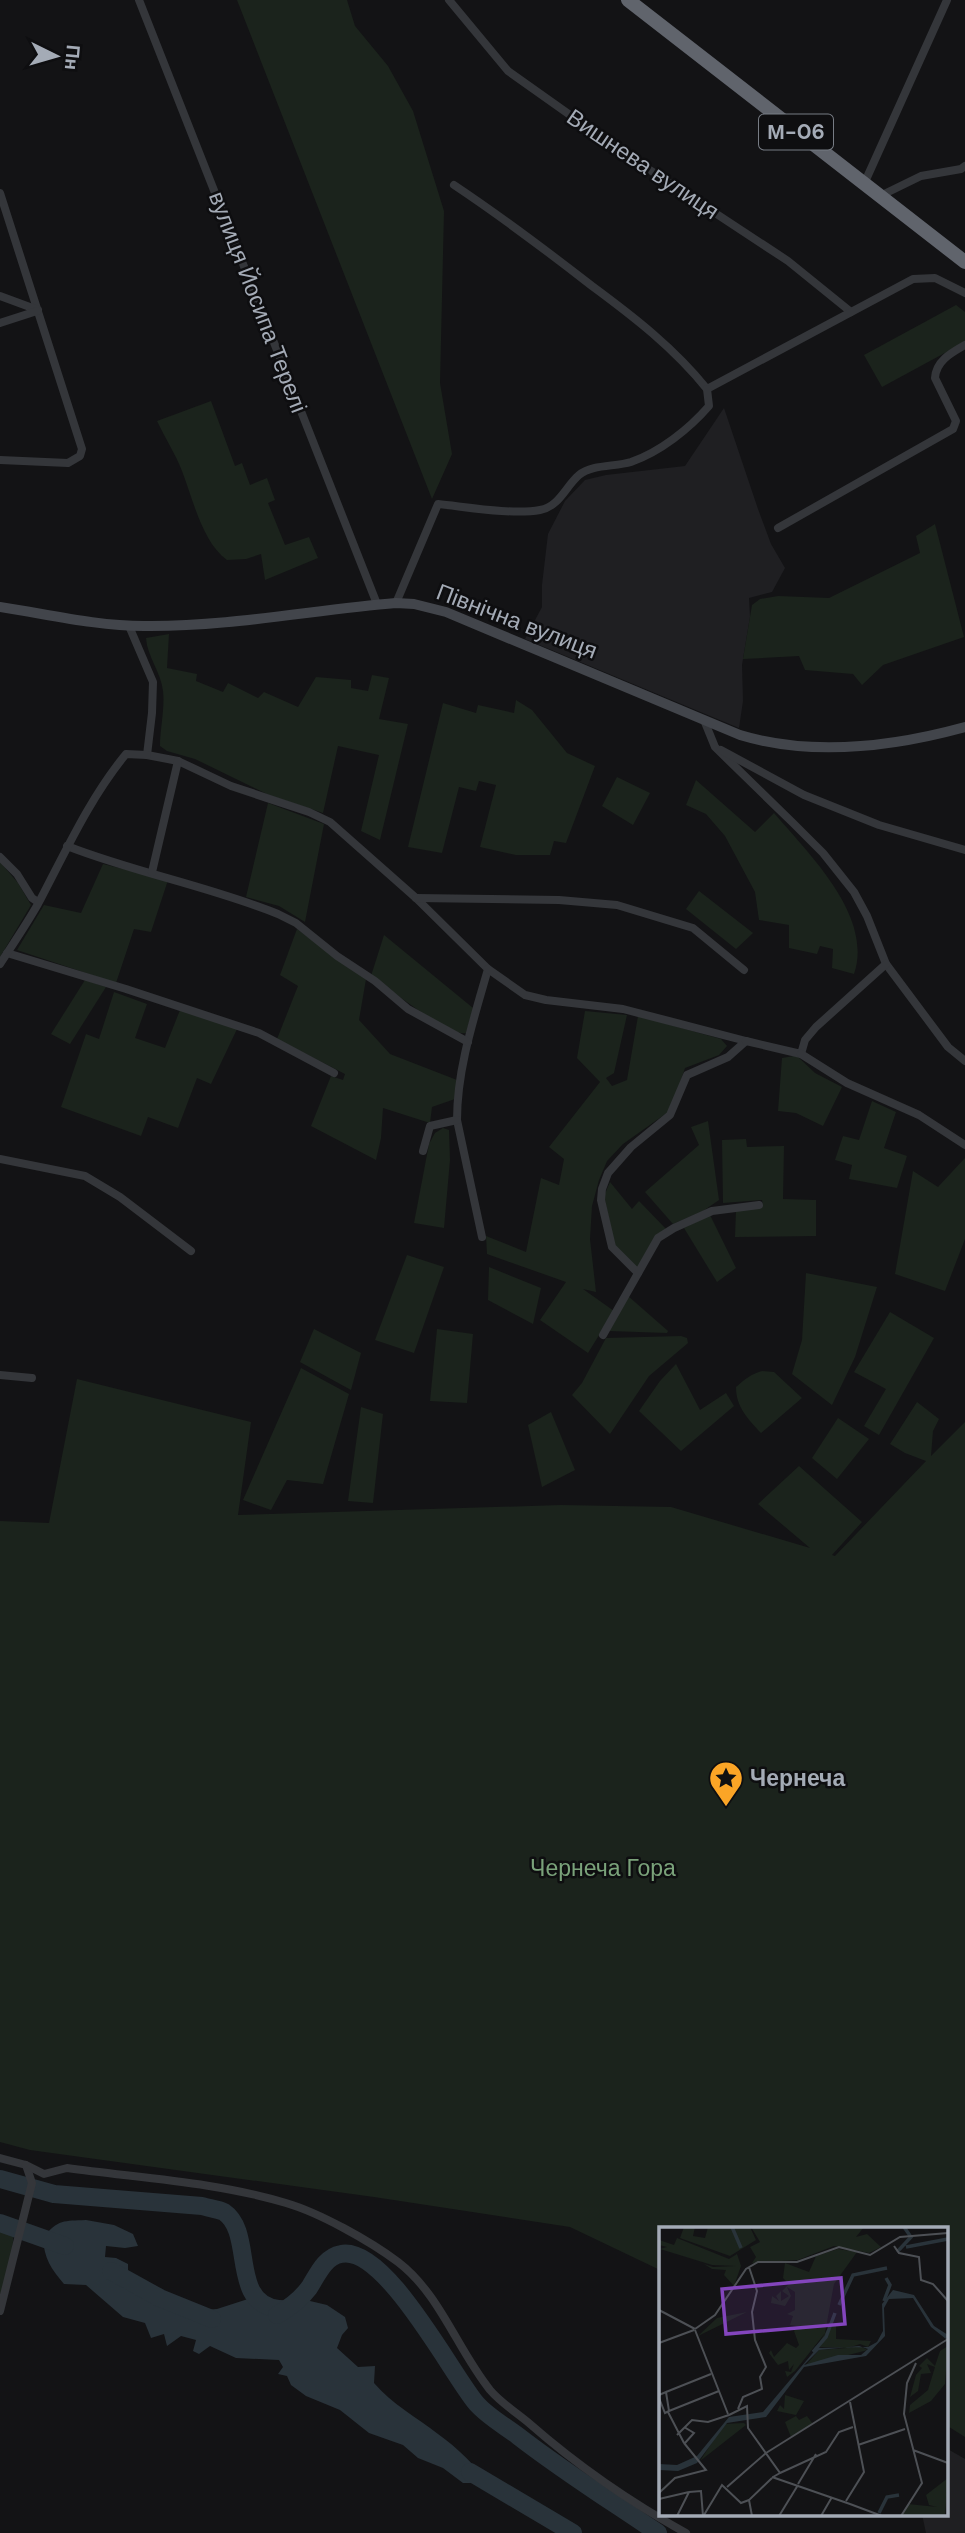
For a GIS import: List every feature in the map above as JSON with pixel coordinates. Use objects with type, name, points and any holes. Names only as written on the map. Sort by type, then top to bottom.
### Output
[{"type":"highway","name":"М-06","points":[[628,0],[965,262]]},
{"type":"street","name":"вулиця Йосипа Терелі","points":[[139,0],[377,604]]},
{"type":"street","name":"Вишнева вулиця","points":[[449,0],[514,75],[618,149],[788,261],[851,312]]},
{"type":"street","points":[[864,184],[947,0]]},
{"type":"street","points":[[880,196],[921,176],[965,166]]},
{"type":"street","points":[[396,603],[438,505],[526,511],[547,508],[558,501],[580,474],[632,462],[663,446],[709,406],[707,389],[673,351],[513,225],[454,185]]},
{"type":"street","points":[[0,192],[82,449],[80,456],[68,463],[0,460]]},
{"type":"street","points":[[707,389],[913,279],[928,277],[943,281],[965,293]]},
{"type":"street","points":[[0,296],[38,310]]},
{"type":"street","points":[[0,323],[38,310]]},
{"type":"street","points":[[778,528],[953,429],[956,421],[935,378],[935,371],[939,364],[965,345]]},
{"type":"street","name":"Північна вулиця","points":[[0,607],[129,626],[214,623],[377,604],[414,604],[446,612],[763,742],[807,746],[879,745],[965,727]]},
{"type":"street","points":[[129,626],[153,682],[147,755]]},
{"type":"street","points":[[704,720],[715,747],[815,845],[854,892],[867,916],[886,964],[948,1047],[965,1061]]},
{"type":"street","points":[[715,747],[804,795],[879,825],[965,850]]},
{"type":"street","points":[[0,964],[115,767],[126,754],[147,755],[178,761],[231,786],[309,812],[330,822],[416,898],[488,969],[525,995],[623,1009],[801,1054],[847,1083],[919,1115],[965,1145]]},
{"type":"street","points":[[152,872],[178,761]]},
{"type":"street","points":[[67,846],[104,860],[152,872],[256,905],[296,923],[337,956],[375,981],[408,1009],[468,1041]]},
{"type":"street","points":[[0,857],[38,902]]},
{"type":"street","points":[[416,898],[546,899],[617,905],[693,928],[744,970]]},
{"type":"street","points":[[7,953],[248,1029],[334,1073]]},
{"type":"street","points":[[801,1054],[805,1040],[816,1027],[886,964]]},
{"type":"street","points":[[482,1237],[457,1120],[459,1085],[468,1041],[488,969]]},
{"type":"street","points":[[638,1273],[612,1247],[601,1200],[608,1173],[631,1147],[670,1115],[687,1075],[728,1057],[746,1041]]},
{"type":"street","points":[[423,1151],[430,1126],[457,1120]]},
{"type":"street","points":[[0,1159],[85,1177],[120,1197],[191,1251]]},
{"type":"street","points":[[603,1335],[659,1238],[674,1228],[712,1211],[759,1205]]},
{"type":"street","points":[[0,1375],[32,1378]]},
{"type":"street","points":[[0,2158],[26,2165],[44,2174],[67,2168],[240,2191],[289,2203],[355,2234],[399,2263],[426,2288],[469,2364],[493,2393],[555,2446],[623,2496],[686,2533]]},
{"type":"street","points":[[0,2311],[32,2183],[26,2165]]},
{"type":"shaded area","points":[[724,408],[771,544],[785,568],[772,592],[749,598],[750,617],[742,665],[743,701],[739,728],[525,639],[542,607],[548,534],[565,501],[585,480],[685,466]]},
{"type":"shaded area","points":[[86,2220],[114,2225],[133,2234],[138,2246],[106,2246],[105,2257],[116,2258],[128,2264],[128,2280],[160,2298],[192,2311],[217,2309],[248,2299],[310,2301],[327,2305],[345,2317],[348,2328],[337,2348],[358,2367],[375,2366],[374,2383],[381,2391],[452,2445],[489,2483],[463,2483],[443,2468],[418,2458],[403,2445],[369,2433],[340,2410],[306,2396],[291,2385],[287,2376],[278,2374],[283,2367],[279,2360],[236,2358],[210,2346],[199,2354],[193,2351],[196,2340],[181,2336],[167,2346],[164,2334],[151,2338],[145,2323],[123,2317],[86,2285],[64,2284],[49,2263],[43,2238],[62,2222]]},
{"type":"shaded area","points":[[948,2449],[965,2459],[965,2533],[926,2533],[922,2516],[948,2516]]},
{"type":"green space","points":[[237,0],[347,0],[355,26],[388,66],[413,111],[444,211],[440,383],[452,454],[432,499]]},
{"type":"green space","points":[[956,305],[965,312],[965,342],[882,387],[864,355]]},
{"type":"green space","points":[[211,401],[235,466],[242,463],[250,485],[267,478],[275,500],[268,503],[285,545],[309,537],[318,558],[265,580],[261,554],[246,559],[227,560],[211,542],[199,519],[180,465],[157,421]]},
{"type":"green space","points":[[935,524],[964,637],[883,665],[862,685],[853,674],[805,670],[799,656],[743,659],[752,605],[760,599],[778,596],[829,598],[920,553],[916,536]]},
{"type":"green space","points":[[169,634],[167,668],[197,674],[196,681],[223,692],[228,683],[258,698],[264,692],[298,707],[316,677],[351,680],[351,688],[368,691],[372,675],[389,678],[379,719],[408,724],[380,840],[361,831],[379,755],[338,746],[323,813],[267,794],[195,759],[167,751],[160,746],[163,691],[146,638]]},
{"type":"green space","points":[[516,700],[532,710],[567,753],[595,766],[566,843],[554,841],[550,855],[516,855],[480,847],[496,785],[479,781],[476,791],[459,787],[442,853],[408,847],[443,703],[476,713],[478,705],[514,713]]},
{"type":"green space","points":[[617,777],[650,793],[633,825],[602,806]]},
{"type":"green space","points":[[696,780],[755,832],[774,813],[820,866],[846,908],[855,930],[858,952],[854,974],[832,968],[833,949],[820,946],[817,954],[789,948],[789,925],[759,920],[755,892],[725,836],[706,814],[686,805]]},
{"type":"green space","points":[[268,803],[324,824],[305,922],[279,906],[246,897]]},
{"type":"green space","points":[[0,862],[18,883],[31,905],[0,957]]},
{"type":"green space","points":[[103,864],[168,880],[151,932],[134,929],[116,983],[17,950],[44,905],[81,913]]},
{"type":"green space","points":[[699,891],[753,933],[736,949],[686,909]]},
{"type":"green space","points":[[297,929],[366,979],[359,1020],[390,1054],[457,1080],[455,1099],[432,1107],[430,1123],[383,1108],[376,1160],[311,1126],[331,1076],[343,1080],[345,1074],[277,1039],[298,986],[280,975]]},
{"type":"green space","points":[[384,935],[473,1008],[466,1033],[433,1020],[371,976]]},
{"type":"green space","points":[[85,980],[106,987],[70,1044],[51,1034]]},
{"type":"green space","points":[[114,992],[147,1004],[135,1038],[165,1048],[180,1010],[237,1029],[211,1084],[197,1078],[178,1128],[148,1117],[141,1136],[61,1107],[86,1034],[99,1039]]},
{"type":"green space","points":[[585,1011],[627,1015],[614,1073],[606,1078],[612,1086],[627,1080],[638,1016],[721,1039],[727,1046],[719,1055],[685,1068],[671,1110],[623,1144],[607,1161],[592,1206],[590,1239],[596,1292],[583,1289],[614,1311],[588,1353],[540,1320],[566,1282],[487,1254],[486,1236],[526,1252],[541,1178],[559,1185],[564,1159],[549,1147],[600,1082],[577,1058]]},
{"type":"green space","points":[[794,1056],[815,1073],[842,1087],[823,1126],[796,1113],[778,1111],[782,1058]]},
{"type":"green space","points":[[872,1101],[896,1112],[884,1148],[907,1156],[897,1188],[849,1179],[852,1165],[835,1160],[843,1136],[859,1140]]},
{"type":"green space","points":[[708,1121],[719,1200],[703,1211],[673,1224],[645,1192],[699,1145],[691,1127]]},
{"type":"green space","points":[[443,1128],[449,1130],[450,1160],[444,1228],[414,1223],[429,1144],[435,1133]]},
{"type":"green space","points":[[746,1139],[747,1147],[784,1146],[783,1199],[816,1200],[816,1236],[735,1237],[736,1210],[763,1206],[762,1200],[723,1203],[722,1140]]},
{"type":"green space","points":[[965,1158],[965,1239],[945,1291],[895,1274],[913,1171],[938,1187]]},
{"type":"green space","points":[[610,1182],[632,1209],[639,1201],[666,1229],[637,1269],[615,1246],[604,1196]]},
{"type":"green space","points":[[710,1215],[736,1268],[717,1282],[684,1228]]},
{"type":"green space","points":[[407,1255],[444,1267],[414,1353],[375,1340]]},
{"type":"green space","points":[[489,1267],[541,1288],[533,1324],[488,1300]]},
{"type":"green space","points":[[806,1273],[877,1287],[855,1357],[832,1405],[792,1374],[802,1340]]},
{"type":"green space","points":[[628,1296],[668,1331],[667,1333],[609,1331]]},
{"type":"green space","points":[[890,1312],[934,1338],[879,1435],[864,1426],[886,1389],[854,1372]]},
{"type":"green space","points":[[314,1329],[361,1353],[351,1390],[300,1362]]},
{"type":"green space","points":[[437,1329],[473,1334],[467,1403],[430,1401]]},
{"type":"green space","points":[[606,1338],[687,1338],[688,1343],[649,1376],[610,1434],[572,1395],[582,1383]]},
{"type":"green space","points":[[676,1364],[700,1410],[726,1393],[734,1406],[681,1451],[639,1411]]},
{"type":"green space","points":[[301,1368],[349,1394],[323,1484],[287,1480],[271,1510],[243,1500]]},
{"type":"green space","points":[[762,1371],[774,1372],[802,1398],[761,1433],[740,1407],[736,1387],[748,1377]]},
{"type":"green space","name":"Чернеча Гора","points":[[77,1379],[251,1422],[238,1515],[561,1505],[671,1507],[810,1548],[758,1504],[799,1466],[862,1522],[832,1555],[835,1556],[926,1461],[890,1444],[917,1402],[939,1419],[933,1431],[931,1456],[965,1422],[965,2437],[948,2426],[948,2227],[659,2227],[659,2270],[570,2227],[30,2150],[0,2142],[0,1521],[49,1523]]},
{"type":"green space","points":[[361,1407],[383,1414],[373,1503],[348,1501]]},
{"type":"green space","points":[[551,1412],[575,1470],[542,1487],[528,1425]]},
{"type":"green space","points":[[838,1418],[869,1439],[837,1479],[812,1458]]},
{"type":"green space","points":[[0,2223],[14,2228],[11,2267],[0,2311]]},
{"type":"waterway","points":[[0,2179],[54,2194],[202,2206],[224,2212],[239,2235],[253,2294],[263,2304],[278,2309]]},
{"type":"waterway","points":[[0,2223],[65,2246]]},
{"type":"waterway","points":[[277,2315],[302,2296],[330,2259],[341,2254],[358,2257],[377,2269],[396,2289],[480,2408],[658,2533]]},
{"type":"waterway","points":[[111,2271],[160,2298],[212,2319]]},
{"type":"waterway","points":[[470,2472],[573,2533]]},
{"type":"place","name":"Чернеча","points":[[726,1808]]}]
